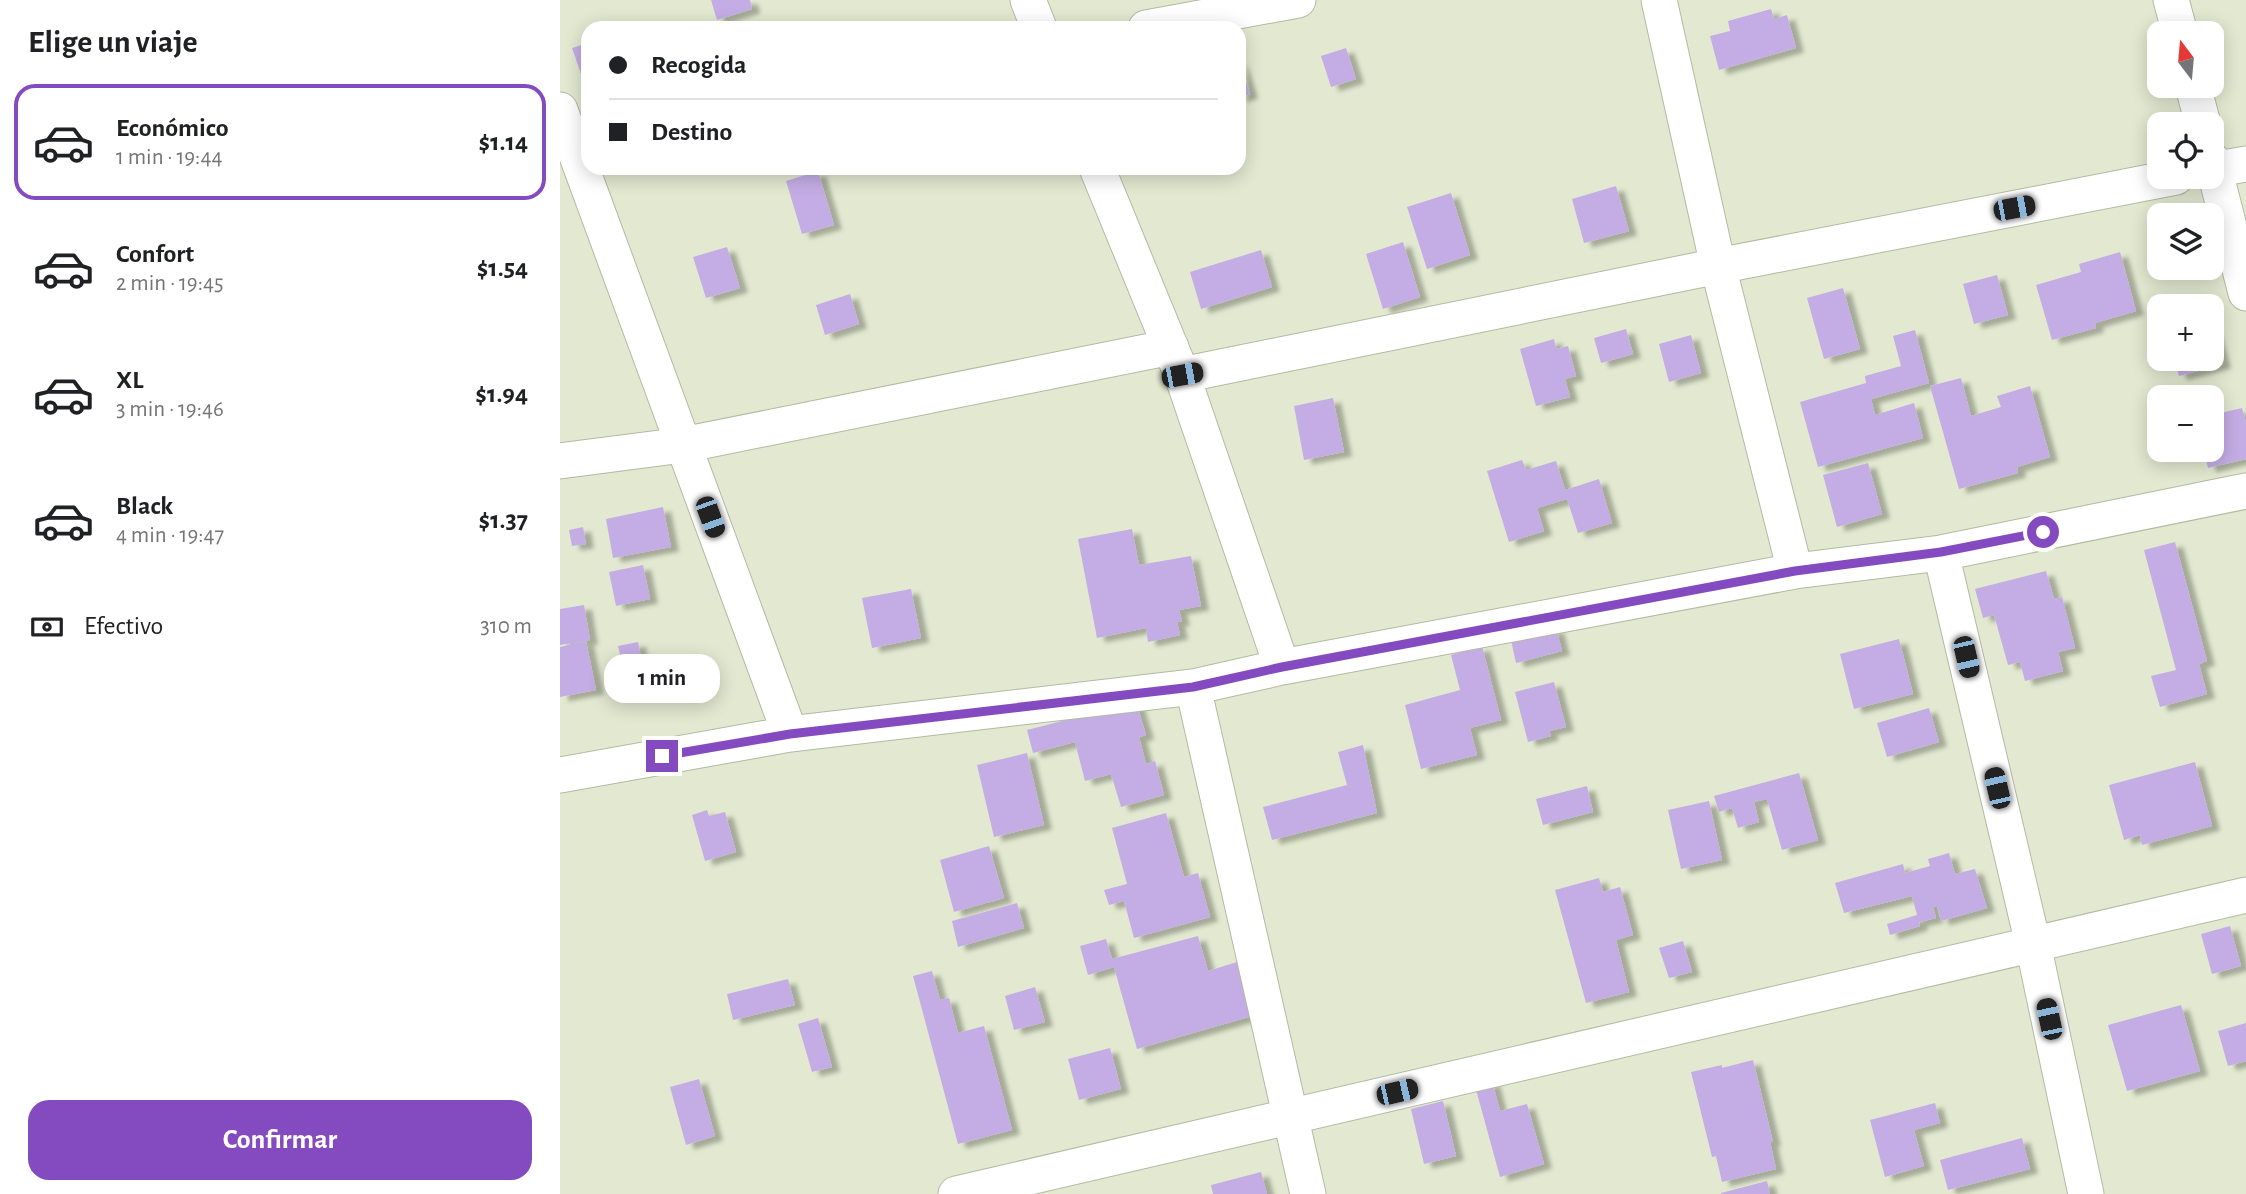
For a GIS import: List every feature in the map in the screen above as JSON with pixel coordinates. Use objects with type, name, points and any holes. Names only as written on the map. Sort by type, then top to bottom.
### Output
[{"type":"street","points":[[1028,0],[1036,21]]},
{"type":"street","points":[[1184,21],[1298,0]]},
{"type":"street","points":[[1658,0],[1718,266],[1795,571]]},
{"type":"street","points":[[2171,0],[2177,21]]},
{"type":"street","points":[[568,114],[581,151]]},
{"type":"street","points":[[589,175],[683,444],[790,734]]},
{"type":"street","points":[[1100,175],[1176,361],[1282,667]]},
{"type":"street","points":[[2224,181],[2246,293]]},
{"type":"street","points":[[560,461],[683,444],[1176,361],[1718,266],[2147,183]]},
{"type":"street","points":[[560,775],[790,734],[1193,687],[1282,667],[1795,571],[1941,552],[2246,491]]},
{"type":"street","points":[[1941,552],[2033,944],[2086,1194]]},
{"type":"street","points":[[1193,687],[1308,1194]]},
{"type":"street","points":[[956,1194],[2246,895]]},
{"type":"building","points":[[711,0],[750,0],[752,9],[717,20]]},
{"type":"building","points":[[1771,9],[1774,19],[1787,15],[1796,48],[1719,70],[1710,36],[1730,31],[1728,21]]},
{"type":"building","points":[[581,45],[581,74],[572,48]]},
{"type":"building","points":[[1346,48],[1356,79],[1331,87],[1321,56]]},
{"type":"building","points":[[805,175],[819,175],[834,225],[802,234],[786,181]]},
{"type":"building","points":[[1616,186],[1629,231],[1584,243],[1572,199]]},
{"type":"building","points":[[1451,193],[1470,255],[1427,269],[1407,207]]},
{"type":"building","points":[[1403,242],[1420,297],[1383,309],[1366,254]]},
{"type":"building","points":[[727,247],[740,288],[706,298],[693,257]]},
{"type":"building","points":[[1261,250],[1272,287],[1201,309],[1190,272]]},
{"type":"building","points":[[2120,252],[2136,311],[2095,323],[2096,328],[2052,340],[2036,285],[2081,272],[2079,264]]},
{"type":"building","points":[[1997,275],[2008,315],[1974,324],[1963,284]]},
{"type":"building","points":[[1843,288],[1860,349],[1824,359],[1807,298]]},
{"type":"building","points":[[850,294],[859,324],[825,335],[816,305]]},
{"type":"building","points":[[1626,329],[1633,354],[1601,363],[1594,338]]},
{"type":"building","points":[[1915,330],[1929,383],[1871,399],[1875,415],[1914,403],[1923,438],[1818,467],[1800,402],[1866,383],[1865,376],[1901,366],[1893,336]]},
{"type":"building","points":[[1691,335],[1701,373],[1669,382],[1659,344]]},
{"type":"building","points":[[1554,339],[1556,349],[1568,346],[1576,376],[1565,379],[1570,397],[1536,406],[1520,349]]},
{"type":"building","points":[[2178,371],[2197,371],[2179,376]]},
{"type":"building","points":[[1961,378],[1971,416],[2001,407],[1997,396],[2030,386],[2050,457],[2017,467],[2018,473],[1959,489],[1930,386]]},
{"type":"building","points":[[1333,398],[1344,452],[1304,460],[1294,406]]},
{"type":"building","points":[[2242,408],[2246,423],[2246,459],[2208,468],[2207,462],[2224,462],[2224,412]]},
{"type":"building","points":[[1522,460],[1526,470],[1556,461],[1565,490],[1599,479],[1612,523],[1578,533],[1567,499],[1537,508],[1544,531],[1509,542],[1487,471]]},
{"type":"building","points":[[1868,463],[1882,514],[1837,527],[1823,475]]},
{"type":"building","points":[[663,507],[671,547],[613,558],[606,519]]},
{"type":"building","points":[[583,527],[586,544],[572,546],[569,530]]},
{"type":"building","points":[[1132,529],[1139,565],[1191,556],[1201,606],[1179,610],[1182,621],[1177,622],[1180,635],[1148,642],[1146,628],[1097,638],[1078,539]]},
{"type":"building","points":[[2175,542],[2207,661],[2199,664],[2207,694],[2160,707],[2151,676],[2176,670],[2144,550]]},
{"type":"building","points":[[643,565],[650,599],[616,606],[609,572]]},
{"type":"building","points":[[2046,571],[2054,599],[2062,597],[2075,648],[2058,652],[2063,671],[2025,681],[2020,662],[2008,665],[1994,615],[1983,618],[1975,589]]},
{"type":"building","points":[[911,589],[921,638],[872,648],[862,598]]},
{"type":"building","points":[[584,605],[590,640],[560,645],[560,609]]},
{"type":"building","points":[[1556,628],[1562,651],[1516,663],[1511,640]]},
{"type":"building","points":[[1899,639],[1913,694],[1854,709],[1840,654]]},
{"type":"building","points":[[586,641],[596,690],[560,697],[560,647]]},
{"type":"building","points":[[638,642],[642,663],[623,667],[618,646]]},
{"type":"building","points":[[1482,646],[1501,720],[1470,728],[1477,755],[1421,769],[1405,705],[1460,690],[1451,655]]},
{"type":"building","points":[[1554,682],[1566,727],[1549,731],[1551,736],[1528,742],[1515,692]]},
{"type":"building","points":[[1136,702],[1146,735],[1139,737],[1146,764],[1155,761],[1164,795],[1121,807],[1111,774],[1085,781],[1075,742],[1033,753],[1027,730]]},
{"type":"building","points":[[1929,708],[1939,742],[1887,757],[1877,723]]},
{"type":"building","points":[[1363,745],[1377,813],[1272,840],[1263,807],[1347,785],[1338,752]]},
{"type":"building","points":[[1027,753],[1044,825],[994,837],[977,765]]},
{"type":"building","points":[[2195,762],[2212,826],[2142,845],[2140,835],[2124,840],[2109,785]]},
{"type":"building","points":[[1799,773],[1818,840],[1782,850],[1767,799],[1754,802],[1759,822],[1738,828],[1732,808],[1719,812],[1714,796]]},
{"type":"building","points":[[1587,786],[1593,812],[1543,825],[1536,799]]},
{"type":"building","points":[[1709,801],[1722,860],[1681,869],[1668,810]]},
{"type":"building","points":[[707,810],[709,816],[725,812],[736,852],[705,861],[692,815]]},
{"type":"building","points":[[1166,813],[1184,877],[1198,873],[1210,917],[1134,938],[1124,901],[1109,905],[1104,890],[1127,884],[1112,828]]},
{"type":"building","points":[[989,846],[1004,898],[954,912],[940,860]]},
{"type":"building","points":[[1949,853],[1955,874],[1975,869],[1987,908],[1941,921],[1937,906],[1933,907],[1936,918],[1919,922],[1920,926],[1890,935],[1887,924],[1917,915],[1912,896],[1844,913],[1835,883],[1903,864],[1905,873],[1930,866],[1928,859]]},
{"type":"building","points":[[1599,878],[1603,892],[1620,887],[1633,935],[1616,940],[1629,992],[1586,1003],[1555,890]]},
{"type":"building","points":[[1017,903],[1024,928],[958,947],[952,921]]},
{"type":"building","points":[[2230,926],[2241,966],[2212,974],[2201,934]]},
{"type":"building","points":[[1198,936],[1208,971],[1237,962],[1252,1016],[1137,1049],[1114,967],[1088,975],[1080,946],[1106,939],[1112,959]]},
{"type":"building","points":[[1683,941],[1692,972],[1669,978],[1659,948]]},
{"type":"building","points":[[932,971],[940,1000],[949,998],[958,1033],[984,1026],[1012,1130],[958,1144],[913,976]]},
{"type":"building","points":[[788,979],[795,1005],[733,1020],[727,994]]},
{"type":"building","points":[[1035,987],[1045,1022],[1014,1030],[1005,996]]},
{"type":"building","points":[[2181,1005],[2200,1071],[2127,1091],[2108,1025]]},
{"type":"building","points":[[818,1018],[832,1067],[812,1072],[798,1024]]},
{"type":"building","points":[[2246,1023],[2246,1061],[2228,1066],[2218,1031]]},
{"type":"building","points":[[1110,1048],[1121,1089],[1079,1100],[1068,1059]]},
{"type":"building","points":[[1753,1060],[1773,1142],[1770,1142],[1776,1169],[1722,1182],[1716,1156],[1712,1157],[1691,1072]]},
{"type":"building","points":[[699,1079],[715,1136],[686,1145],[670,1087]]},
{"type":"building","points":[[1492,1081],[1500,1111],[1527,1104],[1544,1164],[1500,1177],[1475,1086]]},
{"type":"building","points":[[1443,1101],[1456,1156],[1424,1164],[1411,1109]]},
{"type":"building","points":[[1935,1103],[1940,1123],[1914,1130],[1924,1166],[1885,1177],[1870,1120]]},
{"type":"building","points":[[2022,1138],[2030,1169],[1948,1190],[1940,1160]]},
{"type":"building","points":[[1261,1172],[1267,1194],[1213,1194],[1211,1185]]},
{"type":"building","points":[[1767,1181],[1770,1194],[1721,1194],[1721,1193]]},
{"type":"route","points":[[662,756],[790,734],[1193,687],[1282,667],[1795,571],[1941,552],[2043,532]]}]
